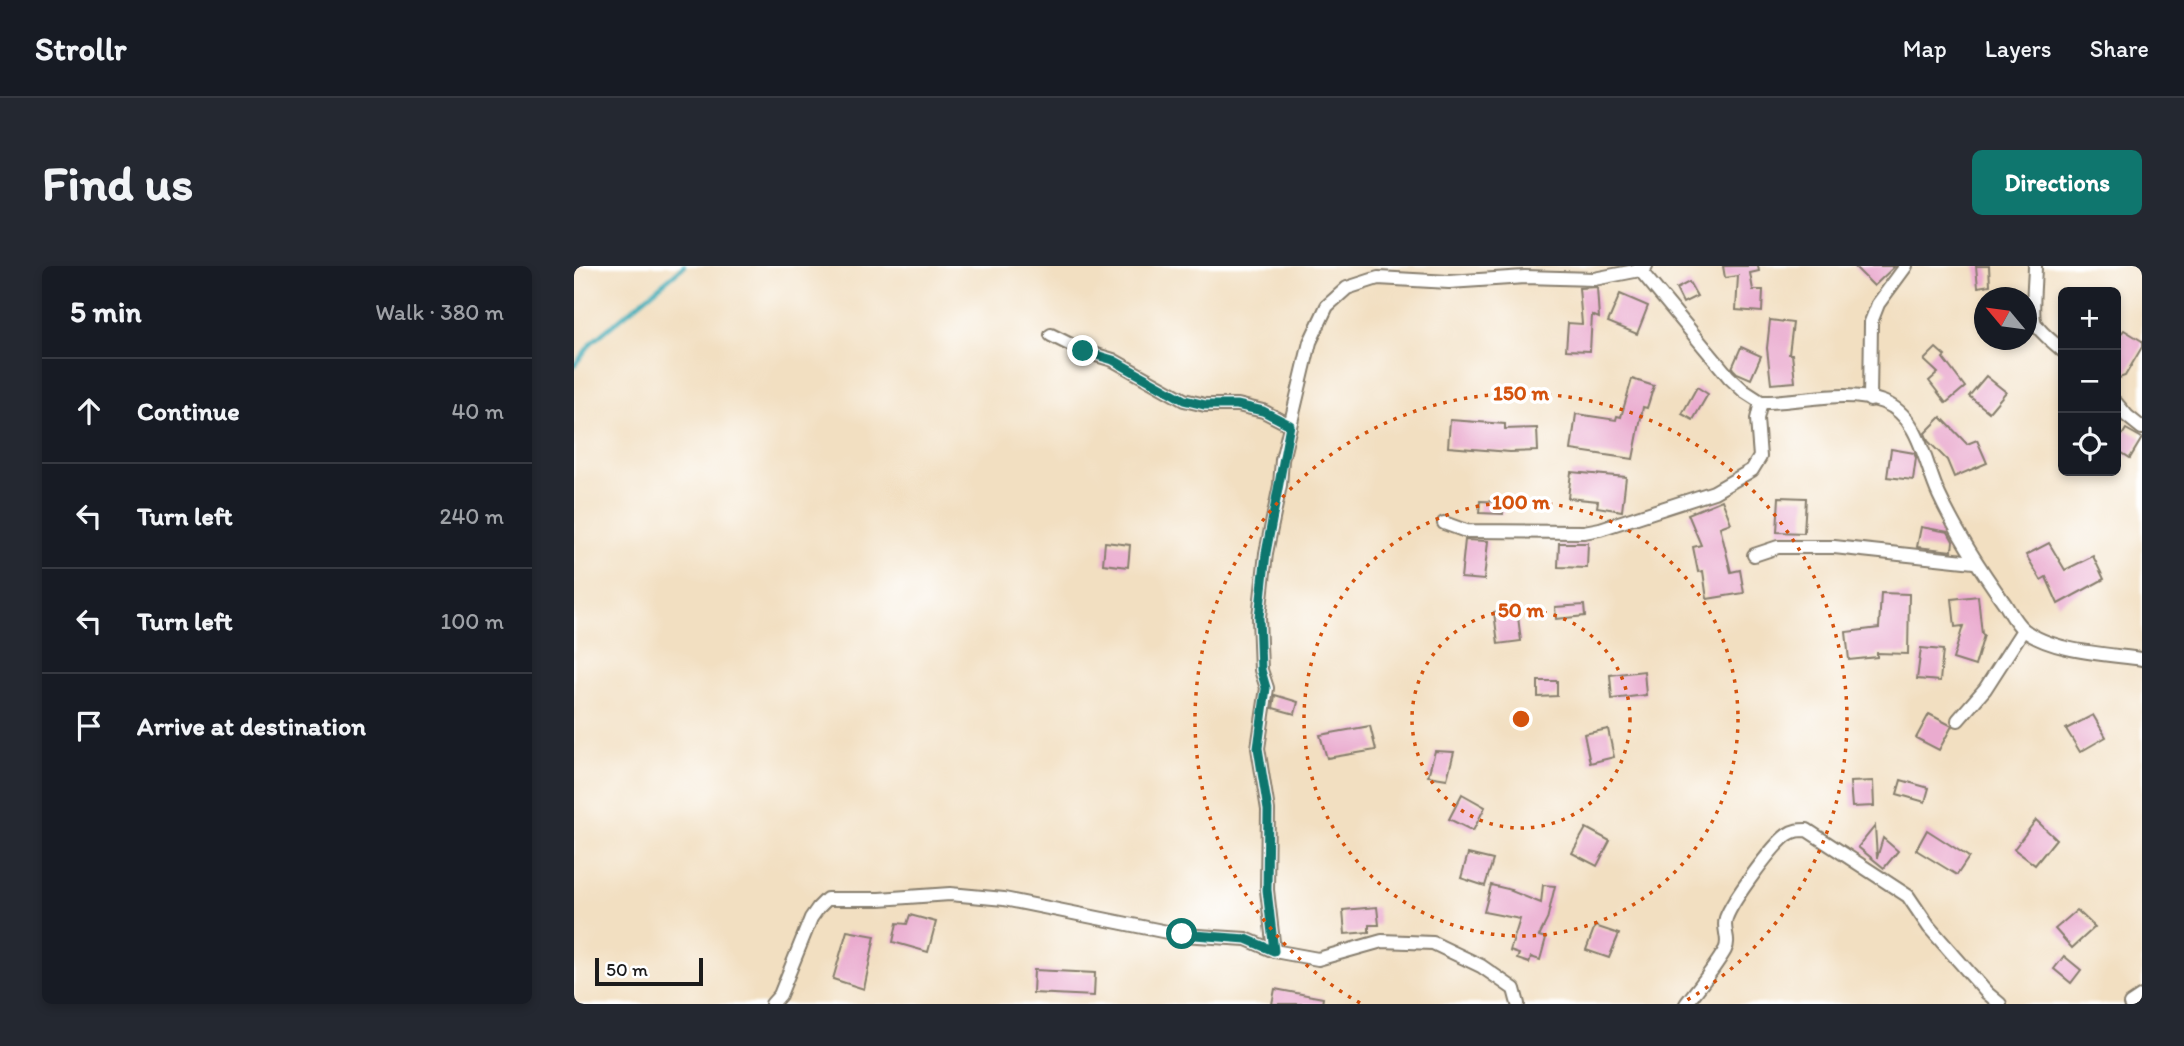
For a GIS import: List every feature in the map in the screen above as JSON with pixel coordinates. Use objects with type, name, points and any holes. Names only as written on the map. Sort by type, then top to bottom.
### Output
[{"type":"street","points":[[1870,400],[1871,322],[1878,304],[1906,266]]},
{"type":"street","points":[[2035,266],[2032,309],[2034,321],[2043,334],[2062,350]]},
{"type":"street","points":[[1274,951],[1267,890],[1268,810],[1258,748],[1266,688],[1261,670],[1259,617],[1266,553],[1290,425],[1310,342],[1327,306],[1348,288],[1378,278],[1450,282],[1525,277],[1594,279],[1642,267],[1729,377],[1761,402],[1784,403],[1841,396],[1882,402],[1897,410],[1913,428],[1938,494],[1974,562],[2023,629],[2059,645],[2142,659]]},
{"type":"street","points":[[1051,335],[1083,351],[1113,360],[1184,400],[1205,405],[1237,405],[1263,411],[1290,425]]},
{"type":"street","points":[[1444,523],[1466,531],[1584,532],[1714,492],[1752,470],[1760,457],[1757,419],[1761,402]]},
{"type":"street","points":[[2121,409],[2142,428]]},
{"type":"street","points":[[1754,555],[1778,547],[1834,547],[1974,562]]},
{"type":"street","points":[[1958,720],[1985,689],[2023,629]]},
{"type":"street","points":[[1686,1004],[1724,951],[1728,940],[1725,930],[1726,916],[1771,849],[1787,835],[1797,830],[1807,830],[1908,896],[1928,927],[2000,1004]]},
{"type":"street","points":[[772,1004],[780,995],[811,918],[827,900],[950,894],[1004,898],[1182,934],[1246,939],[1274,951],[1318,959],[1382,942],[1433,943],[1481,966],[1514,989],[1518,1004]]},
{"type":"street","points":[[2130,1004],[2142,996]]},
{"type":"building","points":[[1723,266],[1758,266],[1759,271],[1750,273],[1753,290],[1763,290],[1762,312],[1736,310],[1738,276],[1725,278]]},
{"type":"building","points":[[1854,266],[1895,266],[1874,286]]},
{"type":"building","points":[[1976,266],[1989,266],[1990,285],[1978,287]]},
{"type":"building","points":[[1689,282],[1697,296],[1683,303],[1676,289]]},
{"type":"building","points":[[1597,287],[1599,318],[1592,315],[1590,351],[1566,350],[1568,323],[1582,324],[1579,288]]},
{"type":"building","points":[[1620,294],[1648,306],[1637,334],[1608,322]]},
{"type":"building","points":[[1770,320],[1793,323],[1789,354],[1792,354],[1795,382],[1771,384],[1767,348]]},
{"type":"building","points":[[2124,330],[2142,341],[2142,347],[2125,376],[2121,377],[2121,350],[2121,334]]},
{"type":"building","points":[[1741,347],[1761,356],[1751,379],[1732,368]]},
{"type":"building","points":[[1936,348],[1945,356],[1943,358],[1965,387],[1946,403],[1929,381],[1938,373],[1924,360]]},
{"type":"building","points":[[1986,376],[2006,392],[1989,412],[1969,396]]},
{"type":"building","points":[[1632,379],[1654,386],[1647,408],[1643,407],[1633,459],[1571,450],[1576,414],[1616,420],[1617,416],[1621,417]]},
{"type":"building","points":[[1697,387],[1708,394],[1693,420],[1682,414]]},
{"type":"building","points":[[1941,417],[1967,444],[1977,440],[1987,463],[1954,477],[1947,460],[1928,441],[1925,433]]},
{"type":"building","points":[[1450,420],[1505,424],[1505,429],[1537,428],[1538,451],[1510,452],[1448,447]]},
{"type":"building","points":[[2126,429],[2142,438],[2130,458],[2121,452],[2121,437]]},
{"type":"building","points":[[1891,449],[1914,453],[1916,458],[1913,480],[1887,477]]},
{"type":"building","points":[[1571,472],[1626,477],[1622,511],[1597,507],[1598,501],[1568,498]]},
{"type":"building","points":[[1779,497],[1806,498],[1804,533],[1777,532]]},
{"type":"building","points":[[1722,500],[1731,523],[1720,527],[1731,572],[1740,570],[1744,593],[1707,599],[1703,571],[1698,572],[1693,547],[1701,545],[1688,514]]},
{"type":"building","points":[[1480,501],[1503,502],[1503,514],[1479,513]]},
{"type":"building","points":[[1921,527],[1948,532],[1953,541],[1952,551],[1917,547]]},
{"type":"building","points":[[1465,540],[1488,541],[1484,580],[1461,578]]},
{"type":"building","points":[[1105,542],[1130,545],[1128,567],[1103,564]]},
{"type":"building","points":[[1559,543],[1588,543],[1587,568],[1558,567]]},
{"type":"building","points":[[2049,543],[2065,570],[2093,556],[2104,579],[2058,604],[2046,577],[2041,580],[2026,555]]},
{"type":"building","points":[[1881,593],[1909,594],[1908,654],[1877,653],[1877,657],[1849,660],[1846,632],[1879,628]]},
{"type":"building","points":[[1978,596],[1984,635],[1975,666],[1953,659],[1963,626],[1955,627],[1952,599]]},
{"type":"building","points":[[1584,605],[1585,616],[1556,619],[1555,607]]},
{"type":"building","points":[[1517,609],[1521,641],[1498,644],[1494,612]]},
{"type":"building","points":[[1921,648],[1943,650],[1940,681],[1917,679]]},
{"type":"building","points":[[1644,671],[1646,695],[1612,699],[1610,675]]},
{"type":"building","points":[[1538,681],[1557,681],[1557,696],[1538,697]]},
{"type":"building","points":[[1275,695],[1298,702],[1295,714],[1273,708]]},
{"type":"building","points":[[1929,714],[1952,726],[1939,750],[1916,738]]},
{"type":"building","points":[[2093,715],[2106,737],[2080,752],[2066,729]]},
{"type":"building","points":[[1370,726],[1376,750],[1327,758],[1320,735]]},
{"type":"building","points":[[1608,729],[1614,757],[1590,763],[1584,734]]},
{"type":"building","points":[[1435,751],[1454,752],[1447,779],[1428,776]]},
{"type":"building","points":[[1901,780],[1929,788],[1925,802],[1897,794]]},
{"type":"building","points":[[1873,781],[1874,806],[1852,807],[1850,782]]},
{"type":"building","points":[[1462,794],[1485,807],[1473,831],[1449,819]]},
{"type":"building","points":[[2036,820],[2056,839],[2035,865],[2014,849]]},
{"type":"building","points":[[1875,826],[1877,858],[1883,838],[1898,851],[1884,868],[1858,847]]},
{"type":"building","points":[[1586,828],[1610,841],[1597,866],[1572,853]]},
{"type":"building","points":[[1927,830],[1969,857],[1957,875],[1916,850]]},
{"type":"building","points":[[1468,854],[1493,860],[1485,886],[1461,878]]},
{"type":"building","points":[[1491,885],[1512,890],[1541,903],[1543,885],[1555,886],[1547,920],[1539,936],[1546,938],[1540,960],[1531,957],[1529,963],[1517,959],[1519,954],[1510,951],[1520,919],[1484,912]]},
{"type":"building","points":[[1377,907],[1379,925],[1369,925],[1369,932],[1345,934],[1343,910]]},
{"type":"building","points":[[2077,910],[2095,927],[2072,948],[2055,929]]},
{"type":"building","points":[[910,915],[936,922],[928,952],[893,942],[897,923],[907,924]]},
{"type":"building","points":[[1595,926],[1619,934],[1609,958],[1586,950]]},
{"type":"building","points":[[847,931],[875,936],[864,989],[833,979]]},
{"type":"building","points":[[2064,956],[2081,970],[2071,983],[2054,969]]},
{"type":"building","points":[[1034,970],[1095,973],[1094,996],[1033,993]]},
{"type":"building","points":[[1275,989],[1323,998],[1322,1004],[1272,1004]]},
{"type":"waterway","points":[[574,366],[592,342],[684,266]]},
{"type":"route","points":[[1083,351],[1113,360],[1184,400],[1205,405],[1237,405],[1263,411],[1290,425],[1266,553],[1259,617],[1261,670],[1266,688],[1258,748],[1268,810],[1267,890],[1274,951],[1246,939],[1182,934]]}]
